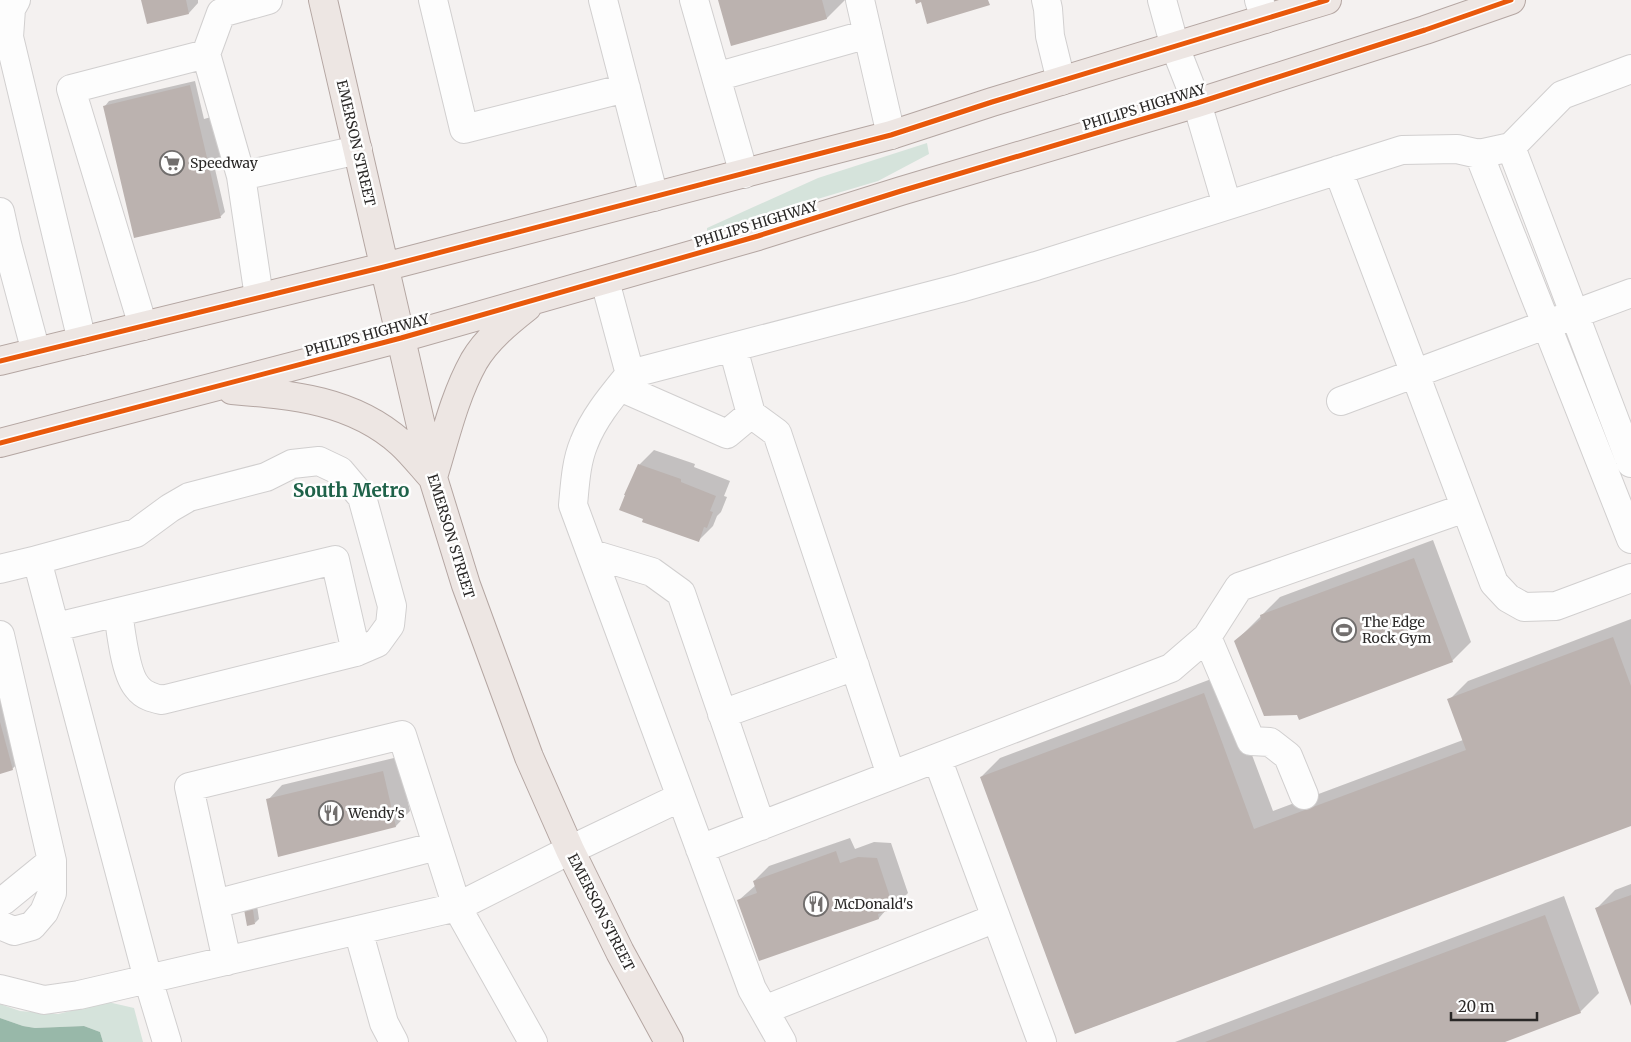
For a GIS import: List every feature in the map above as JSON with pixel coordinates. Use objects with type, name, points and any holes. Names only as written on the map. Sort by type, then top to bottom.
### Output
[{"type":"main road","name":"EMERSON STREET","points":[[323,0],[433,478],[460,567],[529,757],[570,850],[620,952],[669,1042]]},
{"type":"main road","points":[[0,361],[384,267],[891,135],[1175,47],[1262,9],[1326,0]]},
{"type":"main road","name":"PHILIPS HIGHWAY","points":[[0,443],[402,338],[605,281],[1197,103],[1425,30],[1511,0]]},
{"type":"main road","points":[[433,478],[457,400],[475,360],[499,330],[534,301]]},
{"type":"main road","points":[[210,388],[298,396],[328,402],[355,412],[379,426],[401,443],[433,478]]},
{"type":"street","points":[[16,0],[10,9],[9,37],[82,341]]},
{"type":"street","points":[[259,297],[241,176],[206,54],[222,13],[268,0]]},
{"type":"street","points":[[433,0],[464,128],[626,88]]},
{"type":"street","points":[[603,0],[654,197]]},
{"type":"street","points":[[694,0],[744,174]]},
{"type":"street","points":[[860,0],[891,135]]},
{"type":"street","points":[[1046,0],[1050,36],[1061,81]]},
{"type":"street","points":[[1162,0],[1175,47],[1197,103],[1227,205]]},
{"type":"street","points":[[716,76],[868,34]]},
{"type":"street","points":[[143,326],[71,89],[206,54]]},
{"type":"street","points":[[782,1042],[752,989],[573,505],[577,467],[584,442],[603,408],[625,380],[733,348],[998,277],[1402,150],[1457,149],[1479,154],[1511,147],[1562,95],[1631,69]]},
{"type":"street","points":[[1511,147],[1631,463]]},
{"type":"street","points":[[241,176],[358,150]]},
{"type":"street","points":[[1479,154],[1631,539]]},
{"type":"street","points":[[1338,170],[1494,583],[1508,598],[1524,607],[1556,606],[1631,578]]},
{"type":"street","points":[[0,212],[4,245],[36,352]]},
{"type":"street","points":[[605,281],[625,380]]},
{"type":"street","points":[[1341,401],[1631,293]]},
{"type":"street","points":[[733,348],[751,414],[777,433],[891,775]]},
{"type":"street","points":[[625,380],[727,434],[751,414]]},
{"type":"street","points":[[0,569],[136,532],[189,497],[266,477],[292,464],[318,461],[340,471],[362,498],[392,606],[390,625],[377,643],[356,652],[162,700],[148,697],[137,688],[130,675],[118,612]]},
{"type":"street","points":[[700,849],[1170,668],[1207,637],[1239,587],[1466,508]]},
{"type":"street","points":[[592,554],[652,572],[681,593],[761,826]]},
{"type":"street","points":[[37,560],[148,979],[167,1042]]},
{"type":"street","points":[[56,628],[334,560],[356,652]]},
{"type":"street","points":[[0,635],[52,861],[52,893],[44,912],[32,926],[14,931],[0,925]]},
{"type":"street","points":[[1207,637],[1251,741],[1270,742],[1288,756],[1304,795]]},
{"type":"street","points":[[722,714],[855,666]]},
{"type":"street","points":[[227,960],[190,787],[402,735],[457,907],[533,1042]]},
{"type":"street","points":[[937,758],[1042,1042]]},
{"type":"street","points":[[0,989],[44,1000],[79,995],[457,907],[681,797]]},
{"type":"street","points":[[215,904],[437,846]]},
{"type":"street","points":[[0,901],[4,901],[52,861]]},
{"type":"street","points":[[764,1010],[996,918]]},
{"type":"street","points":[[358,930],[384,1023],[394,1042]]},
{"type":"shaded area","points":[[927,143],[929,154],[878,181],[707,232],[707,228],[818,178]]},
{"type":"shaded area","points":[[108,1002],[134,1008],[143,1042],[103,1042],[100,1032],[84,1026],[35,1028],[0,1018],[0,1004],[20,1011],[58,1014]]},
{"type":"shaded area","points":[[0,1018],[35,1028],[84,1026],[100,1032],[103,1042],[0,1042]]},
{"type":"building","points":[[141,0],[186,0],[189,14],[147,24]]},
{"type":"building","points":[[718,0],[822,0],[827,19],[731,46]]},
{"type":"building","points":[[915,0],[988,0],[990,5],[927,24],[921,2],[916,4]]},
{"type":"building","points":[[190,85],[221,218],[134,238],[103,106]]},
{"type":"building","points":[[638,464],[681,479],[681,482],[716,496],[710,511],[713,512],[707,528],[704,527],[699,542],[642,522],[643,519],[619,510]]},
{"type":"building","name":"The Edge Rock Gym","points":[[1414,558],[1453,662],[1299,720],[1297,715],[1264,716],[1234,641],[1261,619],[1260,615]]},
{"type":"building","points":[[1613,637],[1631,686],[1631,826],[1075,1034],[980,777],[1204,693],[1254,829],[1466,750],[1447,699]]},
{"type":"building","points":[[0,722],[13,770],[0,774]]},
{"type":"building","name":"Wendy's","points":[[383,771],[396,827],[278,857],[266,799]]},
{"type":"building","name":"McDonald's","points":[[836,851],[840,863],[858,857],[877,858],[894,909],[878,914],[879,919],[759,961],[737,900],[757,893],[753,881]]},
{"type":"building","points":[[1631,895],[1631,1006],[1595,908]]},
{"type":"building","points":[[252,903],[255,924],[247,926],[243,904]]},
{"type":"building","points":[[1545,915],[1581,1013],[1505,1042],[1205,1042]]},
{"type":"cycle path","points":[[0,361],[384,267],[891,135],[992,102],[1327,0]]},
{"type":"cycle path","points":[[0,443],[401,338],[758,236],[901,191],[1197,103],[1425,30],[1511,0]]},
{"type":"place","name":"Speedway","points":[[172,163]]},
{"type":"place","name":"The Edge Rock Gym","points":[[1344,630]]},
{"type":"place","name":"Wendy's","points":[[331,813]]},
{"type":"place","name":"McDonald's","points":[[816,904]]},
{"type":"district","name":"South Metro","points":[[351,490]]}]
